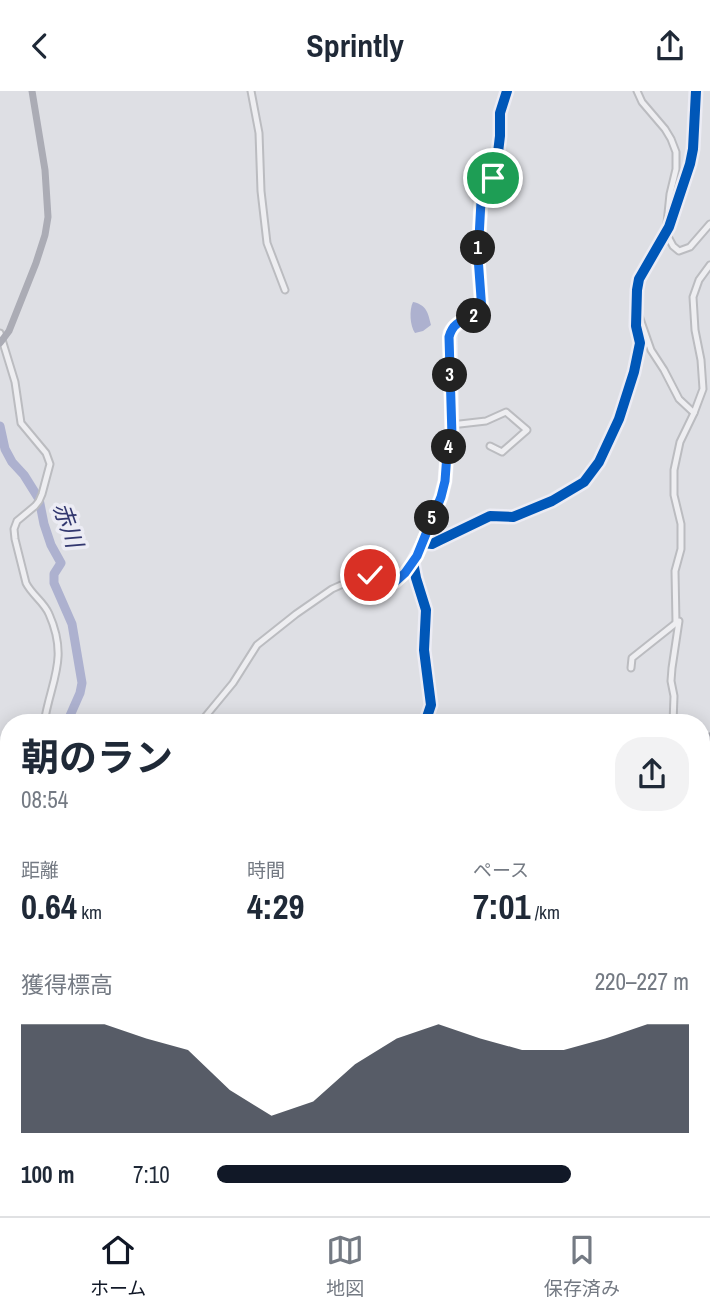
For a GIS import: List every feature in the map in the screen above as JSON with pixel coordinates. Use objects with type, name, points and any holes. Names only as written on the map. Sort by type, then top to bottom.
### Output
[{"type":"street","points":[[32,91],[45,170],[48,217],[36,263],[9,331],[1,338],[15,382],[21,423],[46,453],[50,464],[42,494],[14,529],[26,583],[49,614],[59,650],[58,668],[46,714]]},
{"type":"street","points":[[251,91],[259,133],[261,191],[268,250],[285,290]]},
{"type":"street","points":[[207,714],[233,683],[252,651],[273,631],[340,585],[366,575],[395,582],[413,562],[423,543],[441,497],[452,436],[449,337],[457,323],[478,316],[482,311],[478,257],[481,201],[496,169],[500,113],[507,91]]},
{"type":"street","points":[[637,91],[642,102],[665,129],[676,152],[666,233],[673,246],[679,251],[690,247],[710,224]]},
{"type":"street","points":[[423,543],[432,544],[490,516],[509,518],[530,511],[572,490],[593,473],[619,419],[634,372],[640,343],[636,326],[639,279],[666,233],[690,164],[696,91]]},
{"type":"street","points":[[673,714],[671,668],[678,621],[676,622],[675,571],[681,549],[681,524],[674,495],[674,470],[680,442],[703,389],[693,297],[699,280],[710,265]]},
{"type":"street","points":[[636,309],[651,350],[679,399],[694,413]]},
{"type":"street","points":[[451,425],[486,421],[506,412],[527,430],[502,452],[490,446]]},
{"type":"street","points":[[413,562],[426,610],[424,650],[430,705],[428,714]]},
{"type":"street","points":[[631,668],[632,658],[676,622]]},
{"type":"water","points":[[413,302],[424,307],[431,325],[415,333],[411,318]]},
{"type":"waterway","name":"赤川","points":[[0,426],[5,449],[39,499],[51,545],[61,563],[54,574],[54,583],[72,624],[82,683],[71,714]]},
{"type":"cycle path","points":[[428,714],[431,705],[424,650],[426,610],[413,562],[423,543],[445,481],[447,454],[452,436],[450,333],[461,322],[482,311],[478,257],[481,201],[496,169],[500,113],[507,91]]},
{"type":"cycle path","points":[[423,543],[432,544],[490,516],[513,517],[552,501],[584,482],[599,462],[619,419],[634,372],[640,343],[636,326],[639,279],[669,227],[690,164],[696,91]]},
{"type":"route","points":[[370,575],[395,582],[405,573],[417,556],[441,497],[452,436],[449,337],[457,323],[478,316],[482,311],[478,257],[481,201],[493,178]]}]
